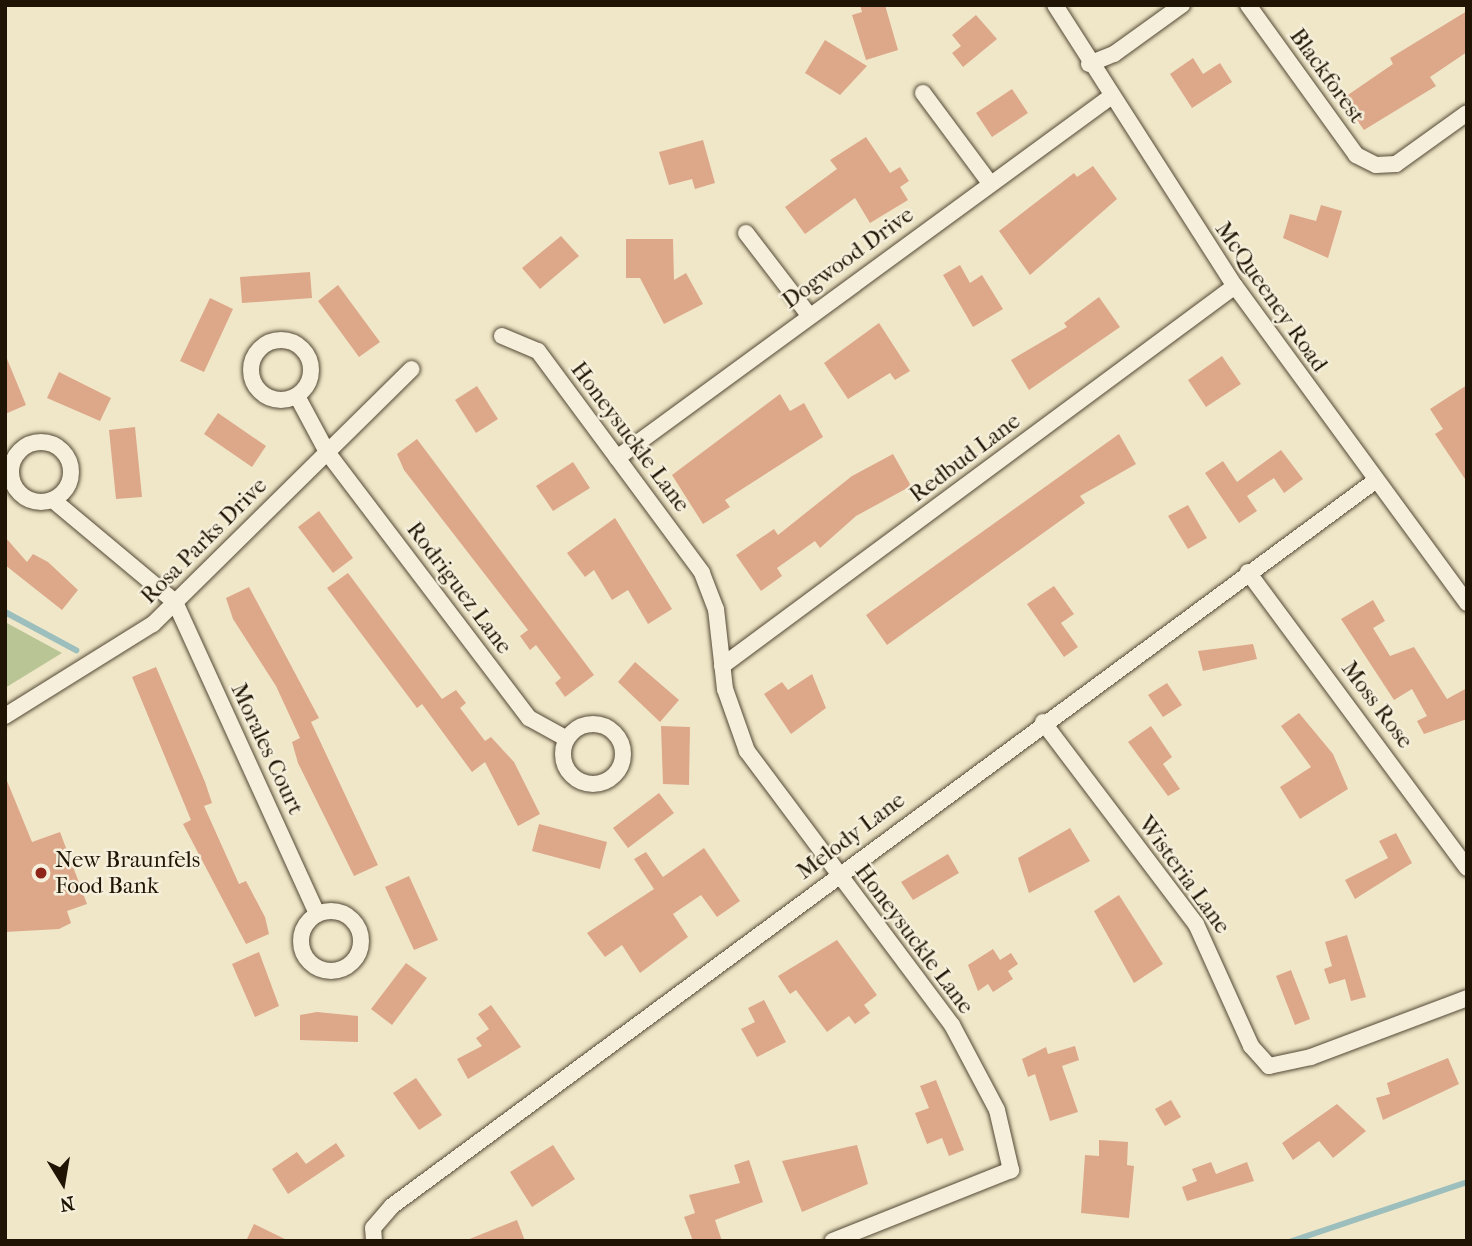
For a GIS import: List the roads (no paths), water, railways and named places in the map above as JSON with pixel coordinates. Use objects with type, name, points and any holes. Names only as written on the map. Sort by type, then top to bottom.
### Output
[{"type":"street","name":"McQueeney Road","points":[[1055,5],[1109,98],[1234,286],[1467,603]]},
{"type":"street","points":[[1089,64],[1114,54],[1182,5]]},
{"type":"street","name":"Blackforest","points":[[1248,5],[1356,155],[1376,165],[1396,164],[1467,113]]},
{"type":"street","points":[[923,93],[989,182]]},
{"type":"street","name":"Dogwood Drive","points":[[617,458],[989,182],[1109,98]]},
{"type":"street","points":[[746,233],[809,315]]},
{"type":"street","name":"Redbud Lane","points":[[722,666],[1234,286]]},
{"type":"street","name":"Honeysuckle Lane","points":[[502,336],[538,351],[707,583],[722,666],[747,751],[967,1049],[997,1110],[1011,1168],[833,1241]]},
{"type":"street","name":"Rosa Parks Drive","points":[[5,716],[145,631],[412,369]]},
{"type":"street","name":"Rodriguez Lane","points":[[298,396],[327,452],[530,718],[567,739]]},
{"type":"street","name":"Melody Lane","points":[[374,1241],[373,1227],[392,1206],[1043,722],[1375,481]]},
{"type":"street","points":[[53,500],[175,602]]},
{"type":"street","name":"Moss Rose","points":[[1248,572],[1467,868]]},
{"type":"street","name":"Morales Court","points":[[175,602],[317,914]]},
{"type":"street","name":"Wisteria Lane","points":[[1043,722],[1196,924],[1251,1046],[1269,1066],[1311,1057],[1467,998]]},
{"type":"waterway","points":[[5,612],[76,650]]},
{"type":"waterway","points":[[1292,1241],[1467,1182]]},
{"type":"place","name":"New Braunfels Food Bank","points":[[41,873]]}]
